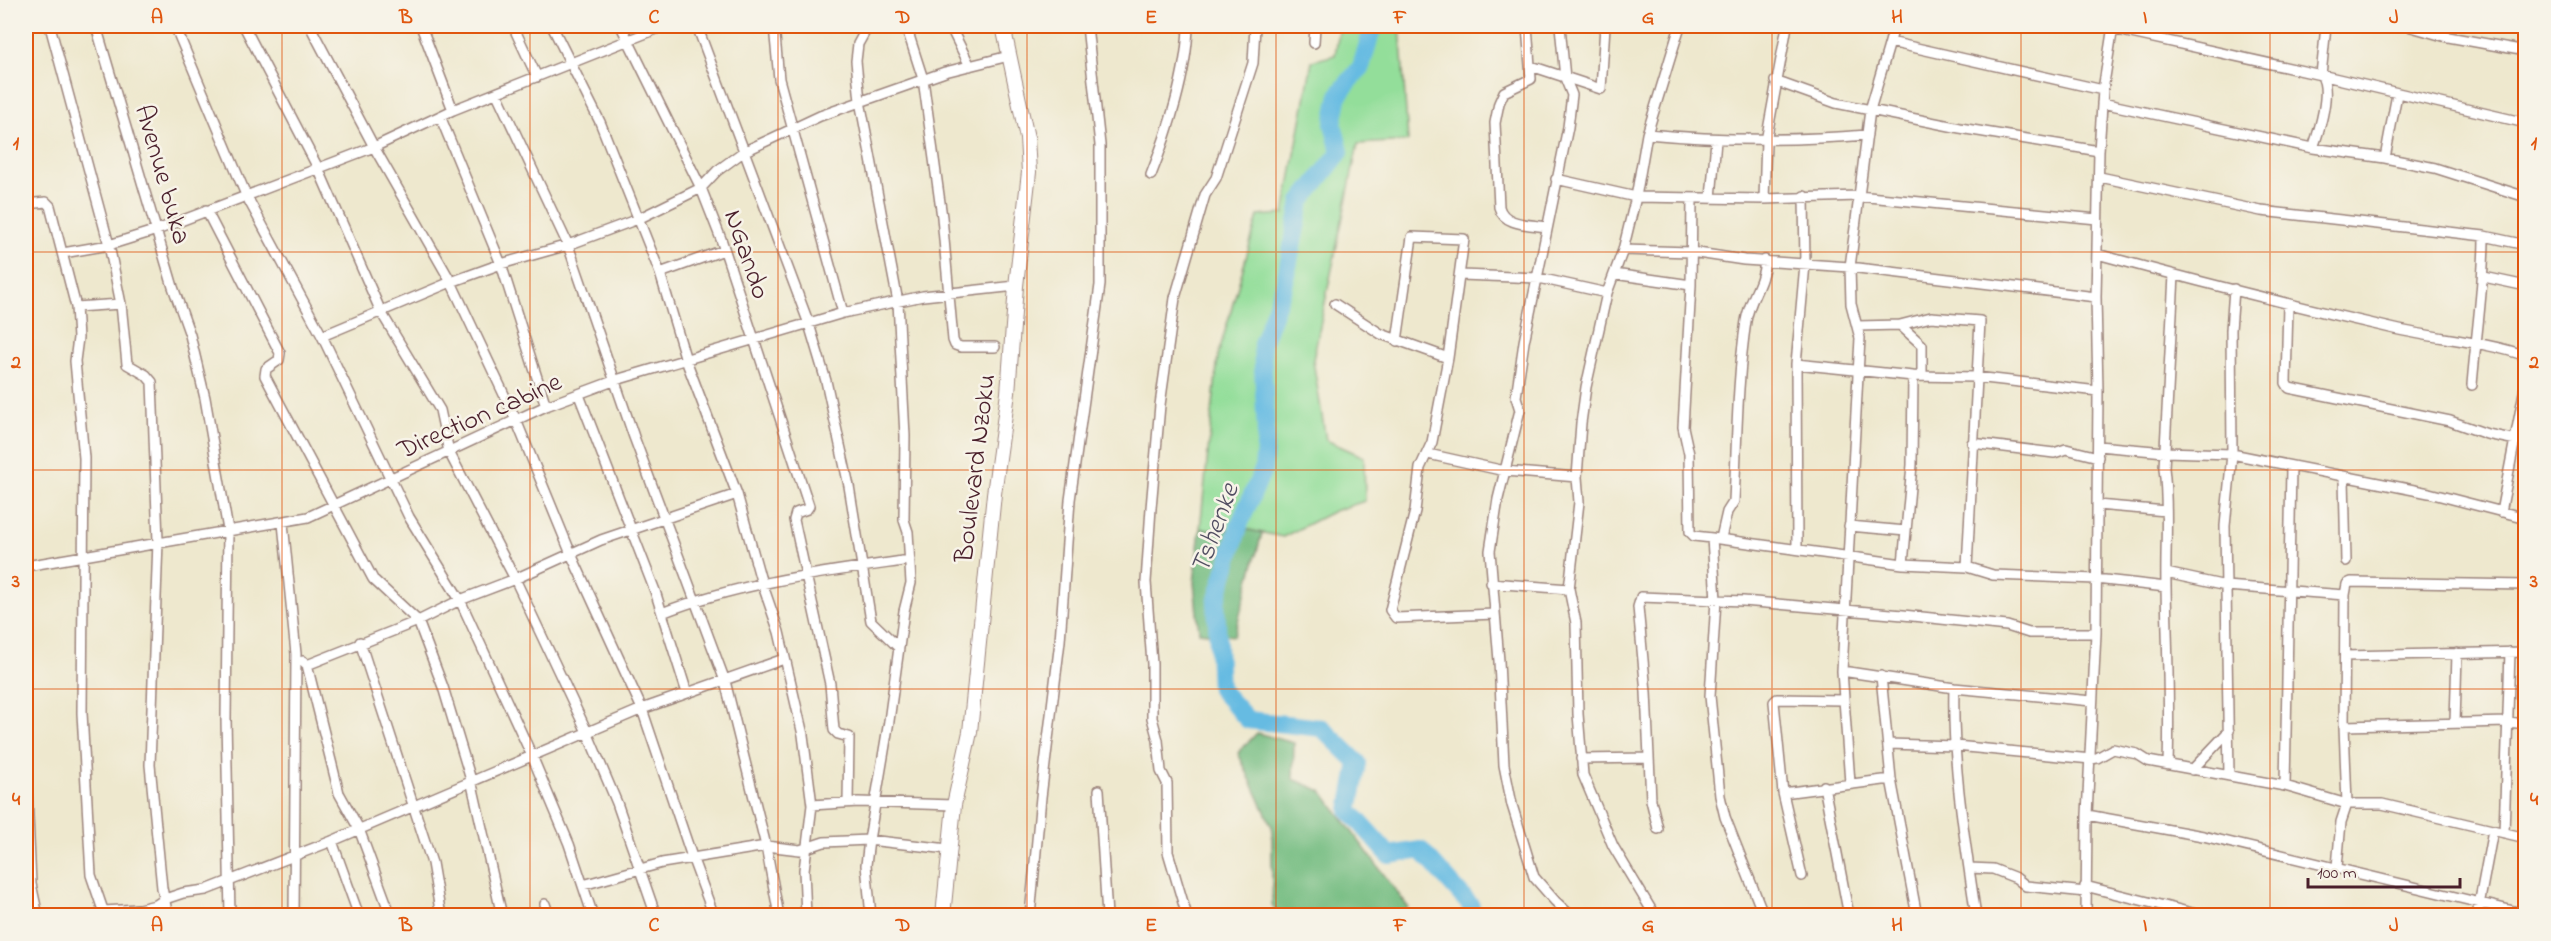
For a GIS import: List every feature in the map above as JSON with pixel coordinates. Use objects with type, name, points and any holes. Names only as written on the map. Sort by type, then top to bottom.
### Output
[{"type":"street","points":[[50,26],[109,245],[121,304],[127,364],[146,375],[152,382],[158,541],[150,765],[168,915]]},
{"type":"street","name":"Avenue buka","points":[[96,26],[173,287],[190,334],[205,398],[228,530],[226,719],[230,915]]},
{"type":"street","points":[[175,26],[246,195],[322,336],[409,517],[460,600],[532,756],[594,915]]},
{"type":"street","points":[[244,26],[318,168],[381,312],[440,410],[449,452],[515,579],[587,732],[617,803],[656,915]]},
{"type":"street","points":[[310,26],[374,147],[451,282],[516,420],[571,554],[642,709],[714,915]]},
{"type":"street","points":[[421,26],[453,110]]},
{"type":"street","points":[[513,26],[537,77]]},
{"type":"street","points":[[552,26],[600,122],[660,273],[686,360],[737,494],[762,583],[779,632],[803,735],[812,806],[806,848],[804,885],[806,915]]},
{"type":"street","name":"NGando","points":[[621,26],[701,188],[755,341],[809,508],[796,513],[794,520],[807,576]]},
{"type":"street","points":[[63,253],[109,245],[157,230],[374,147],[453,110],[664,26]]},
{"type":"street","points":[[697,26],[809,324],[826,381],[839,439],[872,621],[898,647]]},
{"type":"street","points":[[774,26],[778,71],[843,313]]},
{"type":"street","points":[[868,26],[856,51],[860,101],[898,302],[905,436],[904,520],[908,532],[911,583],[898,647],[869,840],[866,866],[871,915]]},
{"type":"street","points":[[906,26],[923,79],[942,217],[955,345],[995,347]]},
{"type":"street","points":[[950,26],[970,66]]},
{"type":"street","name":"Boulevard Nzoku","points":[[943,915],[954,805],[970,732],[994,494],[1008,393],[1029,155],[1003,26]]},
{"type":"street","points":[[1030,915],[1059,641],[1070,500],[1100,285],[1100,145],[1087,26]]},
{"type":"street","points":[[1151,175],[1164,142],[1185,57],[1188,26]]},
{"type":"street","points":[[1187,915],[1168,852],[1167,783],[1161,771],[1158,740],[1152,718],[1152,664],[1146,582],[1149,531],[1161,394],[1175,298],[1204,195],[1216,178],[1254,63],[1255,26]]},
{"type":"street","points":[[1314,43],[1315,26]]},
{"type":"street","points":[[1527,26],[1532,79],[1509,88],[1499,103],[1495,123],[1499,207],[1502,216],[1507,219],[1546,227]]},
{"type":"street","points":[[1560,26],[1565,78],[1572,95],[1568,127],[1546,227],[1539,278],[1524,342],[1516,397],[1520,410],[1491,536],[1491,583],[1504,765],[1512,805],[1534,877],[1555,902],[1571,915]]},
{"type":"street","points":[[1530,66],[1601,89],[1605,26]]},
{"type":"street","points":[[1654,915],[1613,846],[1589,791],[1581,759],[1576,629],[1569,589],[1579,502],[1577,477],[1586,387],[1607,293],[1623,250],[1636,197],[1647,134],[1680,26]]},
{"type":"street","points":[[1764,199],[1766,141],[1787,26]]},
{"type":"street","points":[[1850,783],[1842,671],[1860,338],[1851,304],[1850,267],[1870,110],[1894,26]]},
{"type":"street","points":[[2313,148],[2321,121],[2324,99],[2325,81],[2321,75],[2326,26]]},
{"type":"street","points":[[2408,26],[2443,36],[2526,51]]},
{"type":"street","points":[[2086,915],[2087,815],[2096,633],[2098,391],[2096,297],[2099,151],[2103,90],[2113,27],[2526,123]]},
{"type":"street","points":[[1890,42],[2103,90]]},
{"type":"street","points":[[322,336],[451,282],[501,264],[568,245],[638,219],[701,188],[717,171],[743,152],[793,127],[923,79],[1010,56]]},
{"type":"street","points":[[1776,81],[1819,98],[1870,110],[1960,128],[2099,151]]},
{"type":"street","points":[[497,94],[568,245],[664,518],[725,681],[766,846],[779,915]]},
{"type":"street","points":[[2385,158],[2397,94]]},
{"type":"street","points":[[2102,103],[2313,148],[2385,158],[2455,174],[2526,197]]},
{"type":"street","points":[[440,116],[501,264],[546,406]]},
{"type":"street","points":[[1647,134],[1716,140],[1766,141],[1867,135]]},
{"type":"street","points":[[1712,198],[1716,140]]},
{"type":"street","points":[[2100,177],[2261,211],[2484,236],[2526,245]]},
{"type":"street","points":[[1556,179],[1636,197],[1764,199],[1858,196],[2097,219]]},
{"type":"street","points":[[1797,548],[1796,364],[1804,264],[1804,196]]},
{"type":"street","points":[[1692,198],[1691,285],[1683,427],[1689,454],[1690,532],[1694,536],[1903,564],[1967,567],[1993,575],[2096,579],[2166,586]]},
{"type":"street","points":[[26,204],[49,204],[76,307],[78,329],[75,361],[84,458],[82,713],[91,875],[104,913],[139,909],[156,905],[165,899],[206,890],[413,807],[471,780],[642,709],[784,659]]},
{"type":"street","points":[[206,210],[280,353],[279,360],[266,369],[265,376],[373,579],[418,621],[440,679],[471,780],[502,915]]},
{"type":"street","points":[[2472,385],[2484,277],[2484,236]]},
{"type":"street","points":[[1397,341],[1412,237],[1464,239],[1461,275],[1448,358],[1428,454],[1420,468],[1416,504],[1391,614],[1396,618],[1495,614]]},
{"type":"street","points":[[660,273],[724,250]]},
{"type":"street","points":[[1623,250],[1691,252],[1850,267],[2096,297]]},
{"type":"street","points":[[2097,254],[2288,305],[2526,356]]},
{"type":"street","points":[[1764,915],[1725,817],[1720,796],[1710,696],[1717,538],[1734,501],[1741,354],[1751,300],[1763,279],[1765,260]]},
{"type":"street","points":[[1614,274],[1691,285]]},
{"type":"street","points":[[1461,275],[1539,278],[1607,293]]},
{"type":"street","points":[[2168,764],[2170,694],[2164,468],[2174,275]]},
{"type":"street","points":[[2484,277],[2526,286]]},
{"type":"street","name":"Direction cabine","points":[[26,566],[158,541],[283,523],[308,517],[546,406],[616,380],[755,341],[843,313],[923,296],[1016,286]]},
{"type":"street","points":[[2229,776],[2225,526],[2232,454],[2231,330],[2234,289]]},
{"type":"street","points":[[76,307],[121,304]]},
{"type":"street","points":[[1335,304],[1369,327],[1397,341],[1448,358]]},
{"type":"street","points":[[2288,305],[2286,383],[2289,388],[2450,421],[2487,434],[2526,442]]},
{"type":"street","points":[[1857,326],[1900,325],[1931,317],[1978,320],[1980,332],[1972,443],[1967,567]]},
{"type":"street","points":[[1900,325],[1922,345],[1903,564]]},
{"type":"street","points":[[1796,364],[1918,376],[1976,377],[2098,391]]},
{"type":"street","points":[[2501,513],[2526,382]]},
{"type":"street","points":[[579,394],[662,613],[687,693]]},
{"type":"street","points":[[1972,443],[2054,453],[2066,449],[2098,457]]},
{"type":"street","points":[[2098,446],[2165,452],[2232,454],[2291,468],[2429,493],[2526,518]]},
{"type":"street","points":[[2153,451],[2164,468]]},
{"type":"street","points":[[1428,454],[1505,471],[1577,477]]},
{"type":"street","points":[[2285,786],[2291,468]]},
{"type":"street","points":[[2344,478],[2346,561]]},
{"type":"street","points":[[307,665],[360,642],[418,621],[460,600],[631,529],[737,494]]},
{"type":"street","points":[[2097,505],[2166,511]]},
{"type":"street","points":[[283,523],[296,654],[294,915]]},
{"type":"street","points":[[1849,526],[1906,531]]},
{"type":"street","points":[[662,613],[695,600],[762,583],[910,560]]},
{"type":"street","points":[[2166,573],[2226,586],[2345,595]]},
{"type":"street","points":[[807,576],[830,684],[834,730],[838,734],[849,737],[848,802]]},
{"type":"street","points":[[2337,867],[2341,822],[2347,804],[2344,726],[2347,584],[2351,582],[2526,585]]},
{"type":"street","points":[[1491,583],[1569,589]]},
{"type":"street","points":[[1658,829],[1651,800],[1646,692],[1638,606],[1640,600],[1646,596],[1846,610],[2007,626],[2030,633],[2096,633]]},
{"type":"street","points":[[360,642],[432,863],[441,915]]},
{"type":"street","points":[[2504,833],[2510,652]]},
{"type":"street","points":[[2345,656],[2526,652]]},
{"type":"street","points":[[2455,723],[2457,653]]},
{"type":"street","points":[[296,654],[307,665],[339,793],[359,829],[391,915]]},
{"type":"street","points":[[1842,671],[1954,688],[2092,701]]},
{"type":"street","points":[[1881,676],[1891,779],[1917,915]]},
{"type":"street","points":[[1954,688],[1956,746],[1976,915]]},
{"type":"street","points":[[1802,876],[1783,793],[1774,702],[1777,699],[1844,700]]},
{"type":"street","points":[[2344,726],[2508,722],[2526,724]]},
{"type":"street","points":[[2192,770],[2229,731]]},
{"type":"street","points":[[1888,744],[1956,746],[2091,759],[2112,749],[2137,754],[2148,761],[2285,786],[2347,804],[2382,804],[2526,838]]},
{"type":"street","points":[[1581,759],[1649,758]]},
{"type":"street","points":[[26,770],[31,884],[38,915]]},
{"type":"street","points":[[1783,793],[1891,779]]},
{"type":"street","points":[[1824,786],[1849,915]]},
{"type":"street","points":[[1099,789],[1107,915]]},
{"type":"street","points":[[812,806],[848,802],[954,805]]},
{"type":"street","points":[[2087,815],[2203,836],[2526,914]]},
{"type":"street","points":[[2477,915],[2493,830]]},
{"type":"street","points":[[332,840],[359,915]]},
{"type":"street","points":[[583,885],[638,868],[766,846],[795,850],[831,841],[869,840],[948,849]]},
{"type":"street","points":[[1969,868],[1993,869],[2016,878],[2026,886],[2086,889],[2204,915]]},
{"type":"street","points":[[545,904],[549,915]]},
{"type":"green space","points":[[1340,26],[1400,26],[1408,141],[1358,144],[1313,360],[1326,440],[1364,457],[1365,501],[1334,511],[1283,537],[1249,530],[1200,529],[1218,356],[1258,216],[1284,214],[1312,61],[1335,55]]},
{"type":"green space","points":[[1200,529],[1249,530],[1262,533],[1234,636],[1199,632],[1194,583]]},
{"type":"green space","points":[[1257,733],[1294,743],[1293,779],[1322,791],[1408,907],[1400,915],[1278,915],[1272,905],[1272,827],[1238,753]]},
{"type":"waterway","name":"Tshenke","points":[[1373,26],[1361,67],[1339,94],[1333,124],[1340,152],[1301,202],[1284,286],[1262,344],[1266,435],[1263,470],[1240,523],[1216,602],[1220,689],[1248,720],[1322,728],[1358,763],[1349,810],[1389,855],[1421,850],[1471,906],[1472,916]]}]
